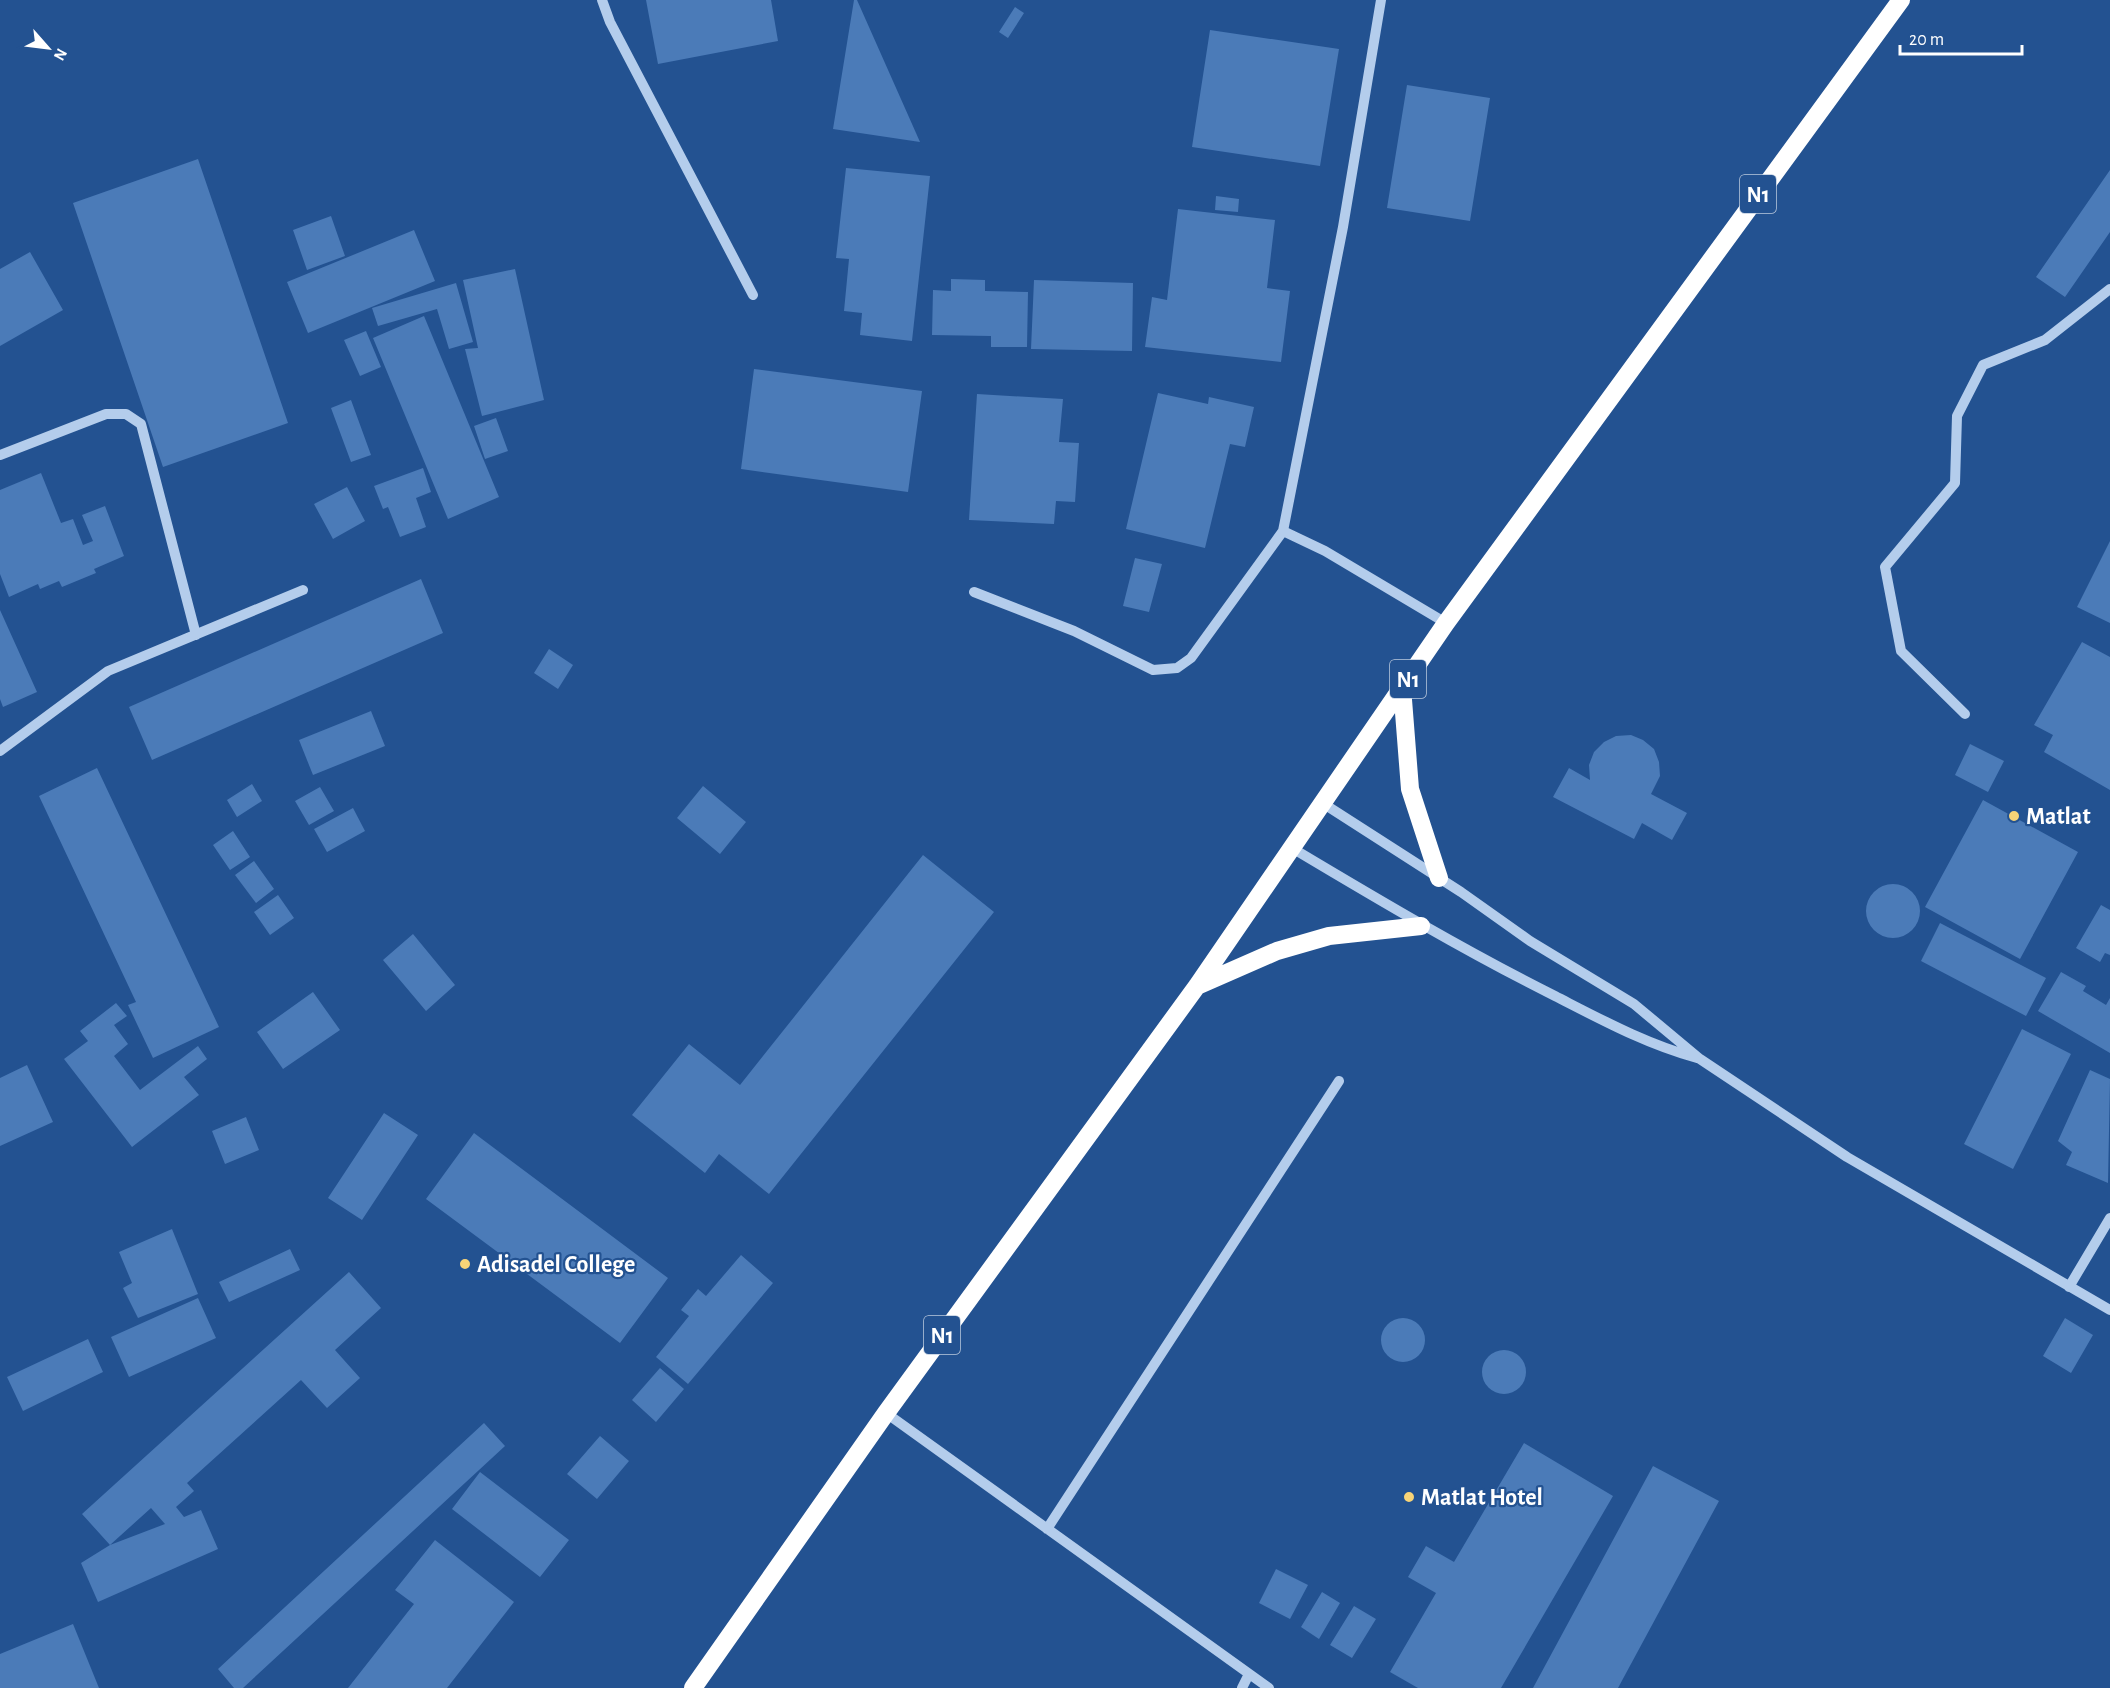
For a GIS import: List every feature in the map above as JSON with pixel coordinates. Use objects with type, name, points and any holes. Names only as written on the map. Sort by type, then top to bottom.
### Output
[{"type":"highway","name":"N1","points":[[693,1688],[886,1413],[1197,986],[1446,623],[1901,0]]},
{"type":"highway","points":[[1402,687],[1410,789],[1439,878]]},
{"type":"highway","points":[[1197,986],[1277,951],[1329,936],[1421,926]]},
{"type":"street","points":[[602,0],[610,22],[753,295]]},
{"type":"street","points":[[974,592],[1074,631],[1154,670],[1177,668],[1191,658],[1283,531],[1343,227],[1381,0]]},
{"type":"street","points":[[1965,714],[1901,651],[1885,567],[1955,483],[1957,416],[1983,365],[2046,340],[2110,289]]},
{"type":"street","points":[[0,455],[106,414],[126,414],[141,424],[196,635]]},
{"type":"street","points":[[1283,531],[1325,551],[1446,623]]},
{"type":"street","points":[[0,751],[108,671],[303,590]]},
{"type":"street","points":[[1324,804],[1439,878],[1530,941],[1634,1004],[1700,1059],[1847,1157],[2110,1310]]},
{"type":"street","points":[[1292,848],[1421,926],[1648,1042],[1700,1059]]},
{"type":"street","points":[[1047,1530],[1339,1081]]},
{"type":"street","points":[[2069,1287],[2110,1218]]},
{"type":"street","points":[[886,1413],[1269,1688]]},
{"type":"street","points":[[1242,1688],[1249,1674]]},
{"type":"building","points":[[646,0],[771,0],[778,41],[658,64]]},
{"type":"building","points":[[854,0],[857,0],[920,142],[833,129]]},
{"type":"building","points":[[1015,7],[1024,13],[1008,38],[999,32]]},
{"type":"building","points":[[1210,30],[1339,49],[1320,166],[1192,147]]},
{"type":"building","points":[[1407,85],[1490,98],[1470,221],[1387,208]]},
{"type":"building","points":[[198,159],[288,423],[163,467],[73,203]]},
{"type":"building","points":[[846,168],[930,176],[912,341],[860,335],[862,313],[844,311],[849,259],[836,258]]},
{"type":"building","points":[[2110,170],[2110,232],[2065,297],[2036,277]]},
{"type":"building","points":[[1216,196],[1239,199],[1238,212],[1215,210]]},
{"type":"building","points":[[1178,209],[1275,220],[1267,288],[1290,291],[1281,362],[1145,347],[1152,297],[1167,300]]},
{"type":"building","points":[[331,216],[345,256],[307,270],[293,230]]},
{"type":"building","points":[[414,230],[435,281],[308,333],[287,282]]},
{"type":"building","points":[[30,252],[63,310],[0,346],[0,269]]},
{"type":"building","points":[[515,269],[544,400],[482,416],[465,349],[478,348],[463,280]]},
{"type":"building","points":[[951,279],[985,280],[985,291],[1028,292],[1027,347],[991,347],[991,336],[932,335],[933,290],[951,291]]},
{"type":"building","points":[[1034,280],[1133,283],[1132,351],[1031,349]]},
{"type":"building","points":[[456,283],[473,342],[449,349],[437,309],[378,326],[372,308]]},
{"type":"building","points":[[424,316],[499,497],[448,519],[373,338]]},
{"type":"building","points":[[366,331],[381,367],[360,376],[344,340]]},
{"type":"building","points":[[754,369],[922,391],[908,492],[741,469]]},
{"type":"building","points":[[1158,393],[1208,404],[1209,397],[1254,407],[1245,447],[1230,444],[1205,548],[1126,529]]},
{"type":"building","points":[[977,394],[1063,399],[1059,442],[1079,443],[1075,502],[1056,501],[1054,524],[969,520]]},
{"type":"building","points":[[351,400],[371,455],[351,462],[331,408]]},
{"type":"building","points":[[496,418],[508,451],[485,459],[474,426]]},
{"type":"building","points":[[423,468],[431,492],[416,498],[426,527],[400,537],[388,507],[383,509],[374,486]]},
{"type":"building","points":[[41,473],[61,523],[73,519],[83,545],[93,541],[82,515],[105,506],[124,556],[94,569],[96,573],[62,587],[59,581],[40,589],[38,584],[9,597],[0,574],[0,490]]},
{"type":"building","points":[[347,487],[365,521],[333,539],[314,504]]},
{"type":"building","points":[[2110,541],[2110,623],[2077,607]]},
{"type":"building","points":[[1135,558],[1162,564],[1149,612],[1123,606]]},
{"type":"building","points":[[421,579],[443,633],[152,760],[129,707]]},
{"type":"building","points":[[0,610],[37,692],[3,707],[0,699]]},
{"type":"building","points":[[2082,642],[2110,657],[2110,790],[2044,752],[2053,735],[2034,725]]},
{"type":"building","points":[[549,649],[573,665],[558,689],[534,673]]},
{"type":"building","points":[[371,711],[385,746],[313,775],[299,740]]},
{"type":"building","points":[[1631,735],[1643,740],[1654,749],[1659,762],[1660,776],[1651,794],[1687,813],[1672,840],[1642,823],[1634,839],[1553,797],[1569,768],[1590,780],[1589,765],[1594,752],[1604,742],[1616,736]]},
{"type":"building","points":[[1970,744],[2004,761],[1988,792],[1955,775]]},
{"type":"building","points":[[97,768],[219,1027],[153,1058],[128,1005],[136,1002],[39,796]]},
{"type":"building","points":[[252,784],[262,801],[237,817],[227,800]]},
{"type":"building","points":[[703,786],[746,822],[720,854],[677,818]]},
{"type":"building","points":[[320,787],[334,811],[309,825],[295,801]]},
{"type":"building","points":[[1983,800],[2078,852],[2020,959],[1925,907]]},
{"type":"building","points":[[353,808],[365,831],[327,852],[314,829]]},
{"type":"building","points":[[233,831],[250,857],[230,870],[213,845]]},
{"type":"building","points":[[923,855],[994,912],[769,1194],[719,1154],[705,1173],[632,1115],[689,1044],[740,1085]]},
{"type":"building","points":[[254,861],[274,889],[256,903],[235,875]]},
{"type":"building","points":[[1893,884],[1903,886],[1912,892],[1918,901],[1920,911],[1918,921],[1912,930],[1903,936],[1893,938],[1883,936],[1874,930],[1868,921],[1866,911],[1868,901],[1874,892],[1883,886]]},
{"type":"building","points":[[278,895],[294,918],[270,935],[254,912]]},
{"type":"building","points":[[2101,905],[2110,910],[2110,955],[2105,953],[2100,962],[2076,948]]},
{"type":"building","points":[[1940,923],[2046,978],[2026,1016],[1921,961]]},
{"type":"building","points":[[413,934],[455,985],[426,1011],[383,960]]},
{"type":"building","points":[[2061,972],[2086,986],[2083,991],[2106,1005],[2110,998],[2110,1053],[2038,1011]]},
{"type":"building","points":[[313,992],[340,1030],[283,1069],[257,1032]]},
{"type":"building","points":[[116,1003],[127,1016],[114,1025],[128,1044],[114,1056],[140,1090],[198,1046],[207,1059],[184,1077],[199,1095],[132,1147],[64,1059],[88,1041],[80,1031]]},
{"type":"building","points":[[2022,1029],[2071,1054],[2013,1169],[1964,1144]]},
{"type":"building","points":[[27,1065],[53,1122],[0,1146],[0,1078]]},
{"type":"building","points":[[2090,1070],[2110,1079],[2108,1183],[2066,1165],[2072,1152],[2058,1141]]},
{"type":"building","points":[[384,1113],[418,1135],[362,1220],[328,1198]]},
{"type":"building","points":[[246,1117],[259,1150],[225,1164],[212,1131]]},
{"type":"building","points":[[474,1133],[668,1278],[620,1343],[426,1199]]},
{"type":"building","points":[[172,1229],[198,1294],[138,1318],[123,1288],[132,1283],[119,1252]]},
{"type":"building","points":[[290,1249],[300,1270],[229,1302],[219,1282]]},
{"type":"building","points":[[741,1255],[773,1283],[688,1384],[656,1357],[689,1316],[681,1310],[698,1289],[706,1296]]},
{"type":"building","points":[[349,1272],[381,1308],[335,1350],[360,1378],[327,1408],[301,1380],[187,1483],[194,1491],[176,1507],[184,1517],[201,1510],[218,1549],[98,1602],[81,1563],[110,1545],[82,1514]],"holes":[[[151,1508],[165,1524],[110,1545]]]},
{"type":"building","points":[[198,1298],[216,1338],[129,1377],[111,1337]]},
{"type":"building","points":[[1403,1318],[1419,1324],[1425,1340],[1419,1356],[1403,1362],[1387,1356],[1381,1340],[1387,1324]]},
{"type":"building","points":[[2065,1318],[2093,1335],[2071,1373],[2043,1356]]},
{"type":"building","points":[[88,1339],[103,1372],[23,1411],[7,1377]]},
{"type":"building","points":[[1504,1350],[1520,1356],[1526,1372],[1520,1388],[1504,1394],[1488,1388],[1482,1372],[1488,1356]]},
{"type":"building","points":[[660,1368],[684,1389],[656,1422],[632,1400]]},
{"type":"building","points":[[484,1423],[505,1446],[243,1688],[234,1688],[218,1669]]},
{"type":"building","points":[[600,1436],[629,1461],[597,1499],[567,1474]]},
{"type":"building","points":[[1524,1443],[1613,1496],[1501,1688],[1418,1688],[1390,1672],[1436,1593],[1408,1577],[1426,1546],[1454,1562]]},
{"type":"building","points":[[1653,1466],[1719,1501],[1618,1688],[1533,1688]]},
{"type":"building","points":[[480,1472],[569,1540],[540,1577],[452,1509]]},
{"type":"building","points":[[435,1540],[514,1602],[447,1688],[348,1688],[414,1604],[395,1590]]},
{"type":"building","points":[[1276,1569],[1308,1585],[1290,1619],[1259,1603]]},
{"type":"building","points":[[1322,1592],[1340,1603],[1319,1639],[1301,1627]]},
{"type":"building","points":[[1354,1606],[1376,1619],[1352,1658],[1330,1645]]},
{"type":"building","points":[[73,1624],[99,1688],[0,1688],[0,1654]]},
{"type":"place","name":"Matlat","points":[[2014,816]]},
{"type":"place","name":"Adisadel College","points":[[465,1264]]},
{"type":"place","name":"Matlat Hotel","points":[[1409,1497]]}]
